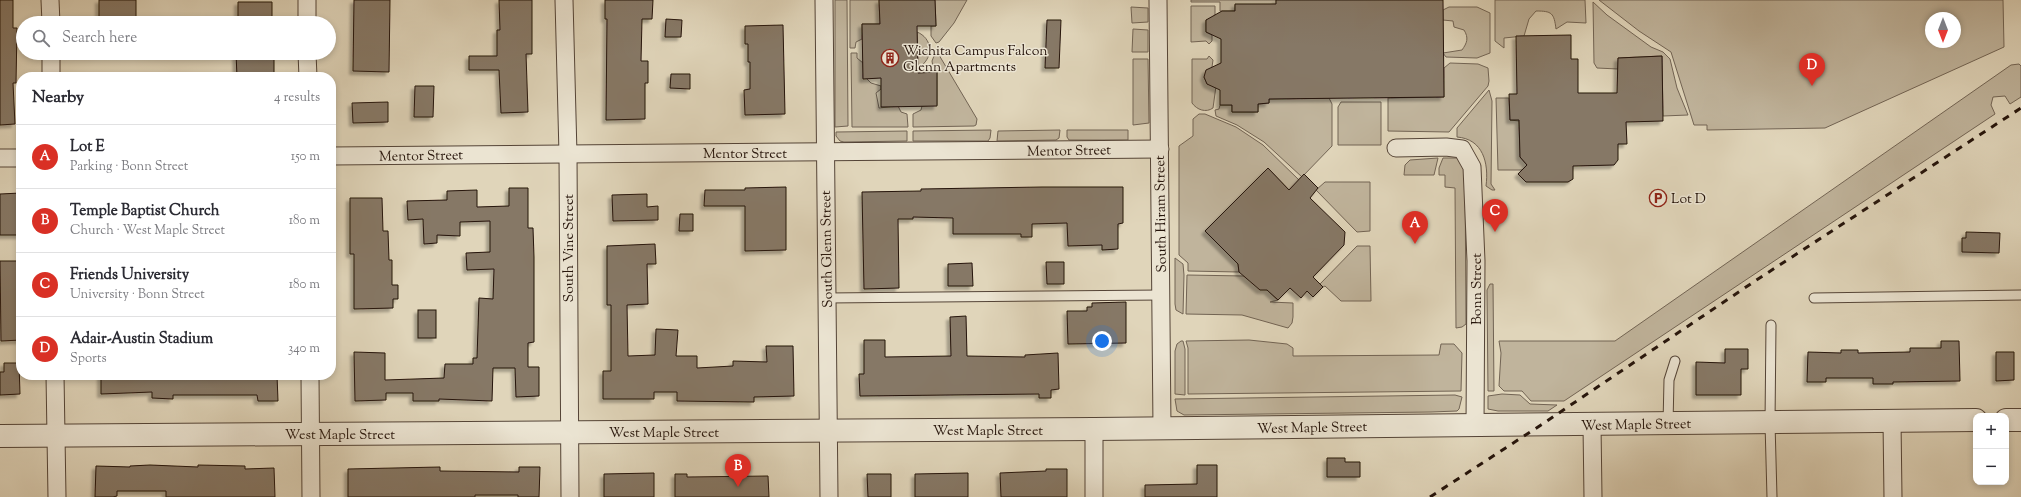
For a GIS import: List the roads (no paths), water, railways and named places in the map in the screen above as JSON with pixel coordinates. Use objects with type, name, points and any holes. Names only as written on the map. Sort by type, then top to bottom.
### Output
[{"type":"street","points":[[50,0],[50,16]]},
{"type":"street","points":[[307,0],[307,16]]},
{"type":"street","name":"South Vine Street","points":[[564,0],[568,154],[570,497]]},
{"type":"street","name":"South Glenn Street","points":[[824,0],[829,497]]},
{"type":"street","name":"South Hiram Street","points":[[1158,0],[1162,428]]},
{"type":"street","points":[[51,60],[51,72]]},
{"type":"street","points":[[308,60],[308,72]]},
{"type":"street","name":"Bonn Street","points":[[1396,148],[1446,147],[1462,149],[1472,166],[1476,260],[1475,426]]},
{"type":"street","name":"Mentor Street","points":[[336,156],[1160,149]]},
{"type":"street","points":[[0,158],[16,158]]},
{"type":"street","points":[[55,380],[57,497]]},
{"type":"street","points":[[310,380],[311,497]]},
{"type":"street","name":"West Maple Street","points":[[0,436],[1475,426],[1973,420]]},
{"type":"street","points":[[2009,420],[2021,420]]},
{"type":"street","points":[[1892,421],[1893,497]]},
{"type":"street","points":[[1592,424],[1593,497]]},
{"type":"street","points":[[1094,429],[1094,497]]},
{"type":"lane","points":[[827,298],[1161,295]]},
{"type":"lane","points":[[1814,298],[2021,295]]},
{"type":"lane","points":[[1771,325],[1770,422],[1772,497]]},
{"type":"lane","points":[[1668,424],[1669,380],[1675,361]]},
{"type":"railway","points":[[1430,497],[1541,425],[1755,281],[2021,108]]},
{"type":"place","name":"Wichita Campus Falcon Glenn Apartments","points":[[890,58]]},
{"type":"place","name":"Adair-Austin Stadium","points":[[1812,86]]},
{"type":"place","name":"Lot D","points":[[1658,198]]},
{"type":"place","name":"Friends University","points":[[1495,232]]},
{"type":"place","name":"Lot E","points":[[1415,244]]},
{"type":"place","name":"Temple Baptist Church","points":[[738,487]]}]
